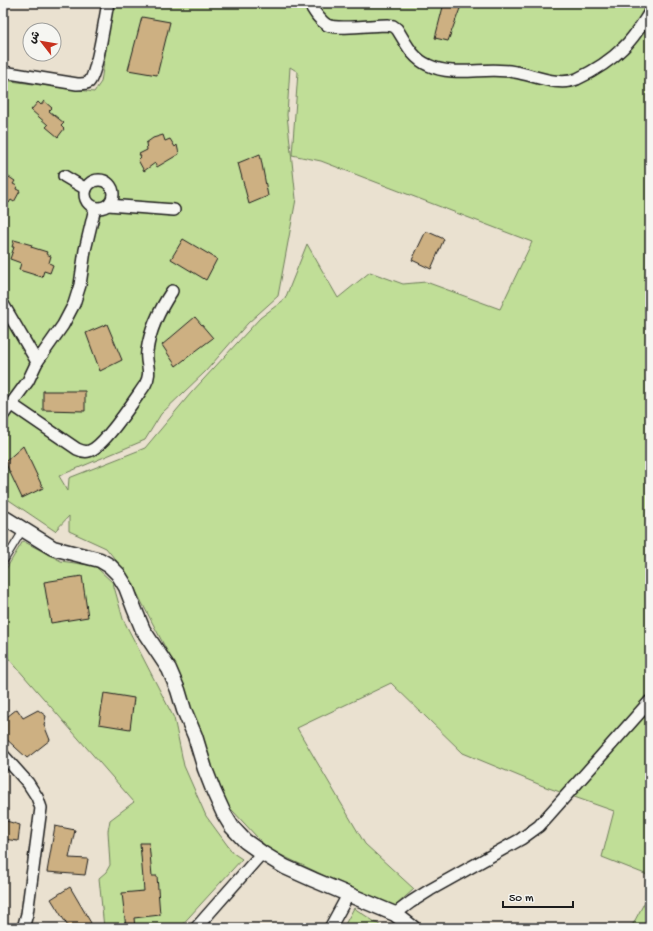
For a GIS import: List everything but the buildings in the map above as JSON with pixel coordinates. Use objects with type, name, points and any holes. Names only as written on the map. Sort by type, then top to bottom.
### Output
[{"type":"street","points":[[3,72],[77,84],[87,83],[90,80],[97,60],[108,3]]},
{"type":"street","points":[[309,3],[316,14],[328,26],[337,28],[387,25],[393,26],[397,29],[412,54],[428,66],[442,70],[472,72],[502,70],[561,81],[577,79],[614,56],[632,38],[650,12]]},
{"type":"street","points":[[64,176],[86,189]]},
{"type":"street","points":[[108,205],[114,194],[112,187],[108,182],[95,180],[89,183],[86,189],[85,197],[86,200],[95,208],[108,205],[174,210]]},
{"type":"street","points":[[3,415],[28,381],[37,362],[63,325],[74,304],[80,285],[85,250],[95,208]]},
{"type":"street","points":[[12,404],[77,449],[90,451],[97,447],[111,432],[148,379],[149,371],[146,353],[150,336],[162,306],[172,291]]},
{"type":"street","points":[[3,304],[37,362]]},
{"type":"street","points":[[3,517],[53,548],[100,560],[110,566],[118,574],[126,587],[144,630],[169,670],[178,690],[184,710],[195,736],[205,769],[224,814],[232,827],[245,841],[285,867],[395,914],[413,928]]},
{"type":"street","points":[[395,914],[430,890],[521,839],[539,826],[650,701]]},
{"type":"street","points":[[3,755],[31,788],[37,797],[41,808],[27,914],[23,928]]},
{"type":"street","points":[[196,928],[262,853]]},
{"type":"street","points":[[330,928],[348,895]]},
{"type":"lane","points":[[3,563],[23,530]]},
{"type":"green space","points":[[113,3],[650,3],[650,876],[602,857],[614,811],[543,786],[463,753],[391,683],[297,728],[365,844],[414,889],[393,908],[268,849],[221,798],[179,674],[127,574],[106,548],[69,531],[69,516],[55,531],[3,496],[3,80],[94,92],[101,82]],"holes":[[[290,67],[298,72],[292,155],[321,161],[532,242],[500,309],[426,282],[403,284],[370,272],[338,298],[307,244],[285,299],[260,318],[191,393],[145,448],[69,478],[68,491],[59,476],[145,440],[161,414],[205,372],[248,323],[278,296],[296,199],[287,115]]]},
{"type":"green space","points":[[23,541],[61,561],[95,566],[113,583],[123,619],[174,718],[184,766],[206,816],[233,853],[242,859],[179,928],[104,928],[99,878],[106,872],[110,865],[108,831],[110,820],[134,802],[3,652],[3,574]]},
{"type":"green space","points":[[650,892],[650,928],[627,928],[633,924]]},
{"type":"green space","points":[[354,908],[384,928],[343,928]]}]
